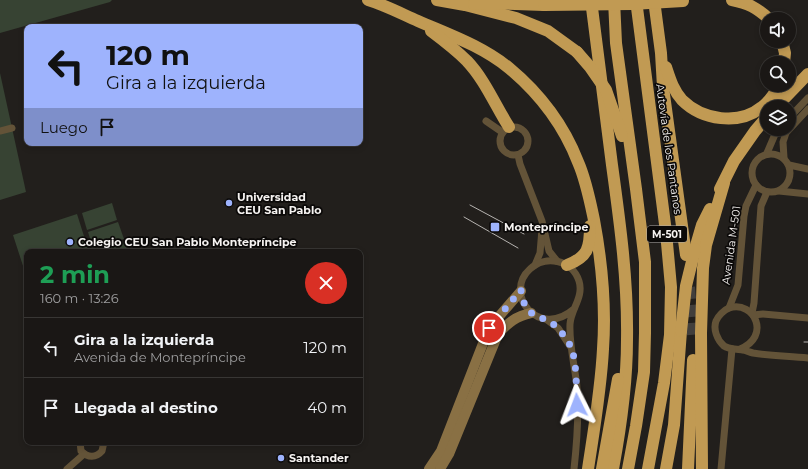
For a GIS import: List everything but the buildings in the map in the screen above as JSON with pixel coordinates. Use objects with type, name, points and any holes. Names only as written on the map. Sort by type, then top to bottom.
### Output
[{"type":"highway","points":[[368,0],[482,49],[508,68],[534,92],[563,131],[578,162],[590,199],[599,249],[604,297],[603,350],[598,400],[588,469]]},
{"type":"highway","points":[[437,0],[465,5],[516,18],[548,31],[577,52],[590,67],[606,90],[622,136],[628,166],[636,189]]},
{"type":"highway","points":[[591,0],[624,263],[627,304],[628,341],[626,377],[620,429],[613,469]]},
{"type":"highway","points":[[610,0],[616,42]]},
{"type":"highway","name":"M-501","points":[[614,0],[616,42],[645,262],[644,372],[628,469]]},
{"type":"highway","name":"Autovía de los Pantanos","points":[[636,0],[666,232],[671,287],[670,335],[664,383],[648,469]]},
{"type":"highway","points":[[654,0],[661,53],[663,87],[691,252]]},
{"type":"highway","points":[[465,5],[488,3],[602,5],[686,0]]},
{"type":"highway","points":[[732,0],[743,2],[761,12]]},
{"type":"highway","points":[[419,22],[450,46],[467,62],[482,80],[506,129]]},
{"type":"highway","points":[[661,53],[673,87],[682,99],[694,109],[710,116],[729,119],[746,115],[761,108],[775,92]]},
{"type":"highway","points":[[783,100],[808,74]]},
{"type":"highway","points":[[666,469],[674,424],[681,331],[691,252],[702,225],[734,161],[760,125]]},
{"type":"highway","points":[[702,469],[701,333],[703,268],[706,245],[724,183]]},
{"type":"highway","points":[[562,263],[577,261],[585,254],[590,242],[590,199]]},
{"type":"highway","points":[[688,469],[692,404],[693,335]]},
{"type":"highway","points":[[602,469],[622,359],[628,341]]},
{"type":"highway","points":[[681,469],[692,404]]},
{"type":"street","points":[[796,111],[808,98]]},
{"type":"street","points":[[784,158],[783,142],[786,133],[808,109]]},
{"type":"street","points":[[486,121],[506,129],[517,127],[524,130],[528,137],[528,144],[524,151],[518,155],[511,156],[504,153],[501,148],[499,143],[500,137],[506,129]]},
{"type":"street","points":[[0,131],[12,128]]},
{"type":"street","points":[[767,153],[774,136]]},
{"type":"street","points":[[779,191],[787,184],[790,175],[789,165],[784,158],[776,154],[767,153],[758,158],[753,166],[752,176],[756,185],[767,192],[779,191],[808,194]]},
{"type":"street","points":[[518,155],[542,221],[550,251],[562,263],[574,271],[579,280],[579,300],[574,309],[570,323],[578,413],[574,469]]},
{"type":"street","points":[[789,165],[808,169]]},
{"type":"street","name":"Avenida M-501","points":[[729,308],[738,284],[746,206],[756,185]]},
{"type":"street","points":[[752,314],[761,206],[767,192]]},
{"type":"street","points":[[542,221],[540,253],[535,264],[523,279],[521,290],[524,303],[531,313],[539,318],[547,320],[566,316],[574,309]]},
{"type":"street","points":[[535,264],[549,260],[562,263]]},
{"type":"street","points":[[429,469],[441,451],[489,328],[521,290]]},
{"type":"street","points":[[740,349],[748,346],[754,340],[757,332],[757,323],[752,314],[741,307],[729,308],[721,313],[716,321],[715,330],[718,339],[724,346],[752,353],[808,358]]},
{"type":"street","points":[[440,469],[449,454],[498,334],[512,319],[522,314],[531,313]]},
{"type":"street","points":[[752,314],[808,318]]},
{"type":"street","points":[[547,320],[558,328],[572,349]]},
{"type":"street","points":[[721,469],[732,349]]},
{"type":"street","points":[[80,445],[80,448],[84,454],[92,457],[100,454],[104,445]]},
{"type":"street","points":[[67,469],[84,454]]},
{"type":"green space","points":[[0,0],[112,0],[110,2],[32,24],[24,24],[24,26],[0,33]]},
{"type":"green space","points":[[0,73],[26,192],[0,200]]},
{"type":"green space","points":[[112,203],[117,220],[87,230],[82,213]]},
{"type":"green space","points":[[77,214],[88,249],[24,249],[24,269],[13,235]]},
{"type":"green space","points":[[118,222],[124,239],[93,248],[88,232]]},
{"type":"green space","points":[[124,241],[127,249],[100,249]]},
{"type":"tunnel","points":[[689,287],[693,335]]},
{"type":"tram line","points":[[470,205],[524,234]]},
{"type":"tram line","points":[[464,217],[518,248]]},
{"type":"place","name":"Universidad CEU San Pablo","points":[[229,203]]},
{"type":"place","name":"Montepríncipe","points":[[495,227]]},
{"type":"place","name":"Colegio CEU San Pablo Montepríncipe","points":[[70,242]]},
{"type":"place","name":"Santander","points":[[281,458]]},
{"type":"route","points":[[489,328],[521,290],[522,299],[531,313],[539,318],[547,320],[558,328],[572,349],[577,405]]}]
